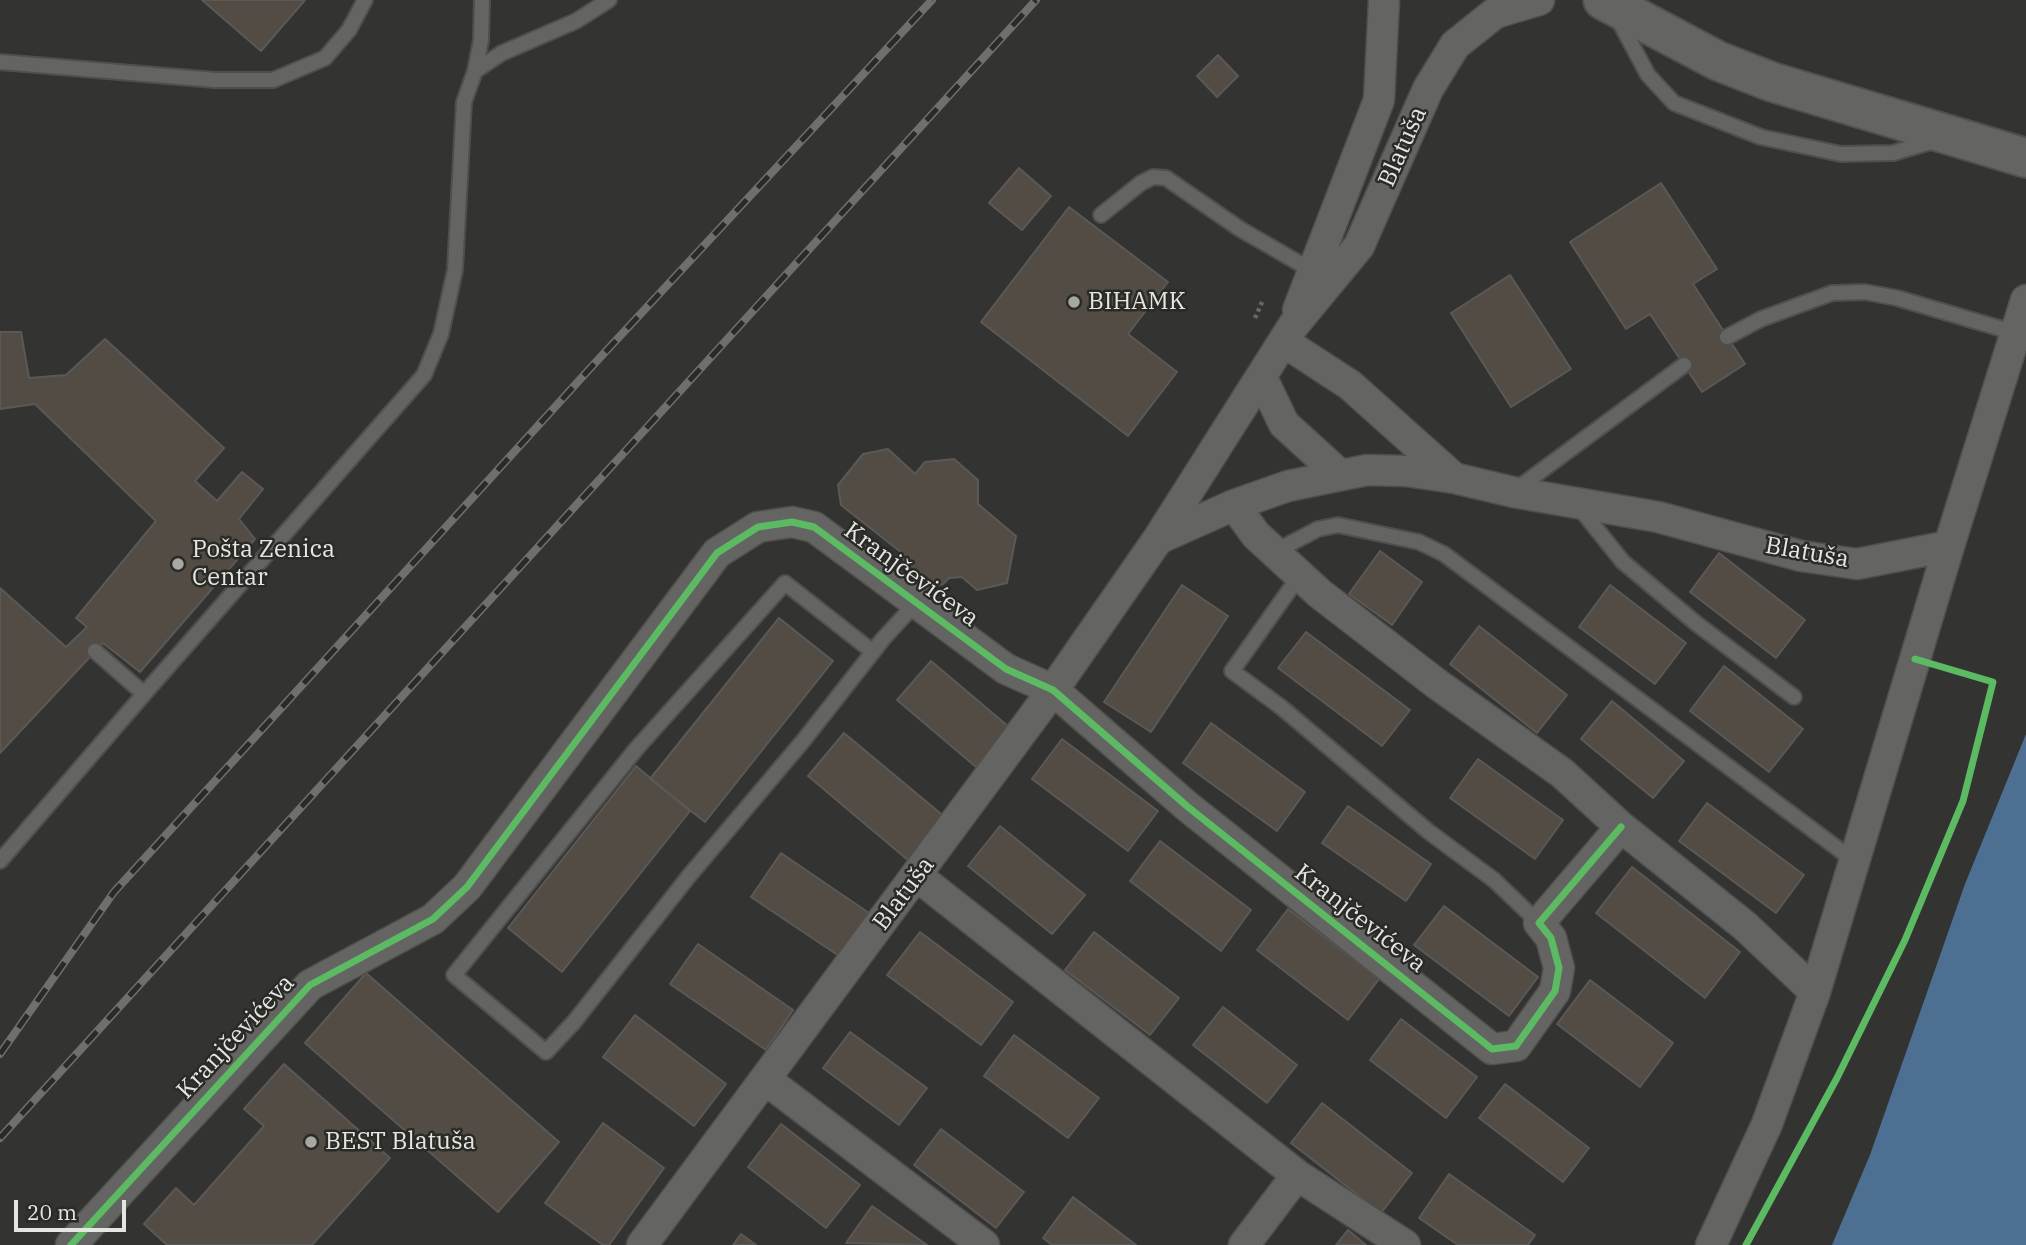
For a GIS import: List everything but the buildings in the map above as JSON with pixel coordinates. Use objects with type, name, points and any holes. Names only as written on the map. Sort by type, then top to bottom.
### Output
[{"type":"main road","points":[[1600,1],[1718,61],[1772,82],[2026,158]]},
{"type":"street","name":"Blatuša","points":[[1289,334],[1311,270],[1379,100],[1384,0]]},
{"type":"street","name":"Blatuša","points":[[642,1245],[1053,690],[1158,539],[1289,334],[1359,246],[1428,89],[1455,45],[1495,13],[1539,0]]},
{"type":"street","points":[[1711,1245],[1767,1124],[1815,992],[2026,299]]},
{"type":"street","name":"Blatuša","points":[[1289,334],[1454,478]]},
{"type":"street","points":[[1262,378],[1284,424],[1338,473]]},
{"type":"street","name":"Blatuša","points":[[1158,539],[1234,505],[1338,473],[1406,471],[1658,517],[1801,556],[1857,564],[1950,546]]},
{"type":"street","points":[[1234,505],[1256,535],[1300,575],[1437,684],[1562,773],[1621,827],[1745,926],[1815,992]]},
{"type":"street","name":"Kranjčevićeva","points":[[83,1241],[310,985],[433,919],[467,887],[717,553],[758,527],[792,522],[814,527],[1006,669],[1053,690],[1188,807],[1492,1049],[1516,1046],[1555,990],[1559,968],[1551,938],[1539,923]]},
{"type":"street","points":[[1539,923],[1621,827]]},
{"type":"street","points":[[917,876],[1297,1175],[1405,1245]]},
{"type":"street","points":[[766,1080],[984,1245]]},
{"type":"street","points":[[1244,1245],[1297,1175]]},
{"type":"lane","points":[[0,62],[215,80],[273,80],[325,58],[349,30],[365,0]]},
{"type":"lane","points":[[0,861],[424,375],[441,334],[455,270],[464,102],[475,71],[481,40],[482,0]]},
{"type":"lane","points":[[475,71],[502,53],[576,22],[608,0]]},
{"type":"lane","points":[[1600,1],[1648,75],[1674,103],[1761,137],[1841,154],[1892,153],[1952,137]]},
{"type":"lane","points":[[1101,215],[1141,183],[1153,177],[1166,178],[1240,229],[1311,270]]},
{"type":"lane","points":[[1727,337],[1796,305],[1843,292],[1897,298],[2016,333]]},
{"type":"lane","points":[[1513,492],[1684,365]]},
{"type":"lane","points":[[1575,502],[1623,562],[1697,624],[1794,697]]},
{"type":"lane","points":[[1275,552],[1318,529],[1338,525],[1419,542],[1444,554],[1853,860]]},
{"type":"lane","points":[[1300,575],[1232,671],[1281,707],[1429,832],[1494,880],[1539,923]]},
{"type":"lane","points":[[873,652],[785,583],[637,748],[454,975],[546,1052],[574,1022],[873,652],[916,603]]},
{"type":"lane","points":[[95,651],[144,694]]},
{"type":"path","points":[[1249,328],[1284,252]]},
{"type":"water","points":[[2026,734],[2026,1245],[1832,1245],[1870,1155],[1965,884]]},
{"type":"railway","points":[[0,1054],[114,892],[595,363],[932,0]]},
{"type":"railway","points":[[0,1138],[1036,0]]},
{"type":"cycle path","points":[[71,1245],[310,985],[433,919],[467,887],[717,553],[758,527],[792,522],[814,527],[1006,669],[1053,690],[1188,807],[1492,1049],[1516,1046],[1555,991],[1559,968],[1551,938],[1539,923],[1621,827]]},
{"type":"cycle path","points":[[1746,1245],[1837,1078],[1905,940],[1963,801],[1993,682],[1915,659]]},
{"type":"place","name":"BIHAMK","points":[[1074,302]]},
{"type":"place","name":"Pošta Zenica Centar","points":[[178,564]]},
{"type":"place","name":"BEST Blatuša","points":[[311,1142]]}]
